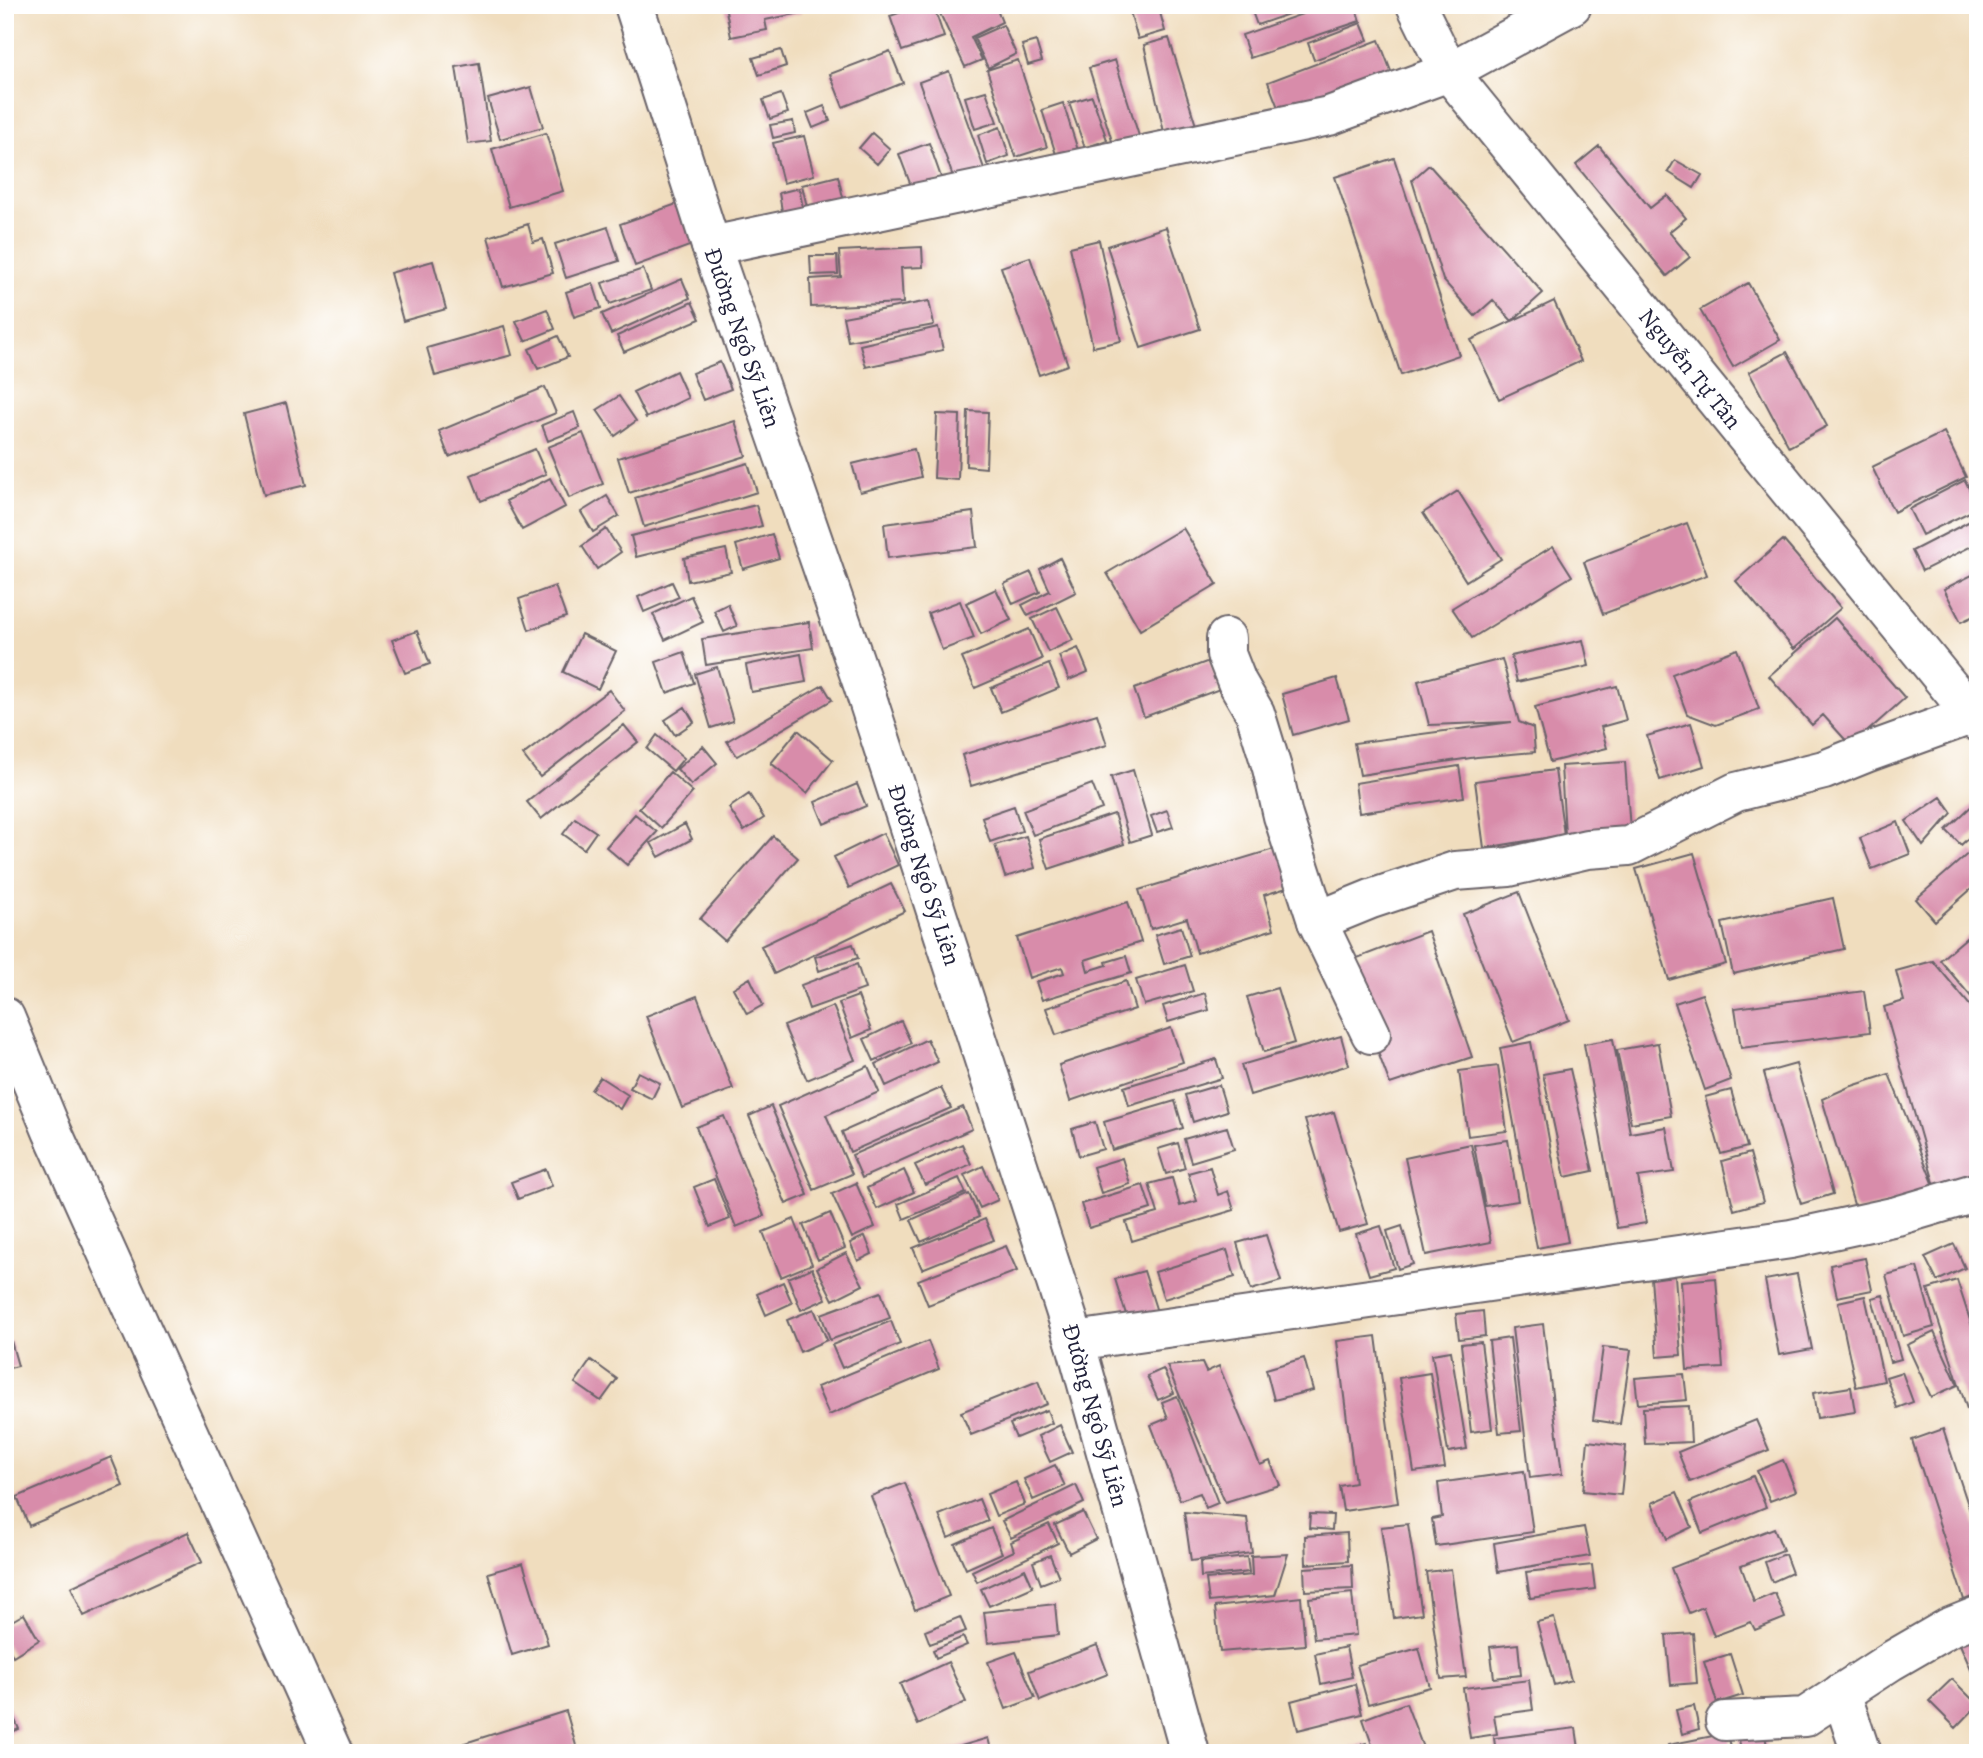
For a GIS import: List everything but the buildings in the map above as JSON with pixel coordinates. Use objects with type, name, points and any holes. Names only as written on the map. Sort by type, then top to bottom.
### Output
[{"type":"street","name":"Đường Ngô Sỹ Liên","points":[[634,5],[711,246],[868,698],[1075,1341],[1190,1753]]},
{"type":"street","name":"Nguyễn Tự Tân","points":[[1416,5],[1450,72],[1974,719]]},
{"type":"street","points":[[711,246],[1329,116],[1450,72],[1573,5]]},
{"type":"street","points":[[1226,638],[1226,654],[1237,682],[1255,713],[1283,816],[1317,921],[1371,1034]]},
{"type":"street","points":[[1317,921],[1371,899],[1455,872],[1510,867],[1587,849],[1629,846],[1736,792],[1825,770],[1866,753],[1974,719]]},
{"type":"street","points":[[5,1017],[52,1131],[333,1753]]},
{"type":"street","points":[[1075,1341],[1791,1240],[1897,1216],[1978,1192]]},
{"type":"street","points":[[1726,1721],[1805,1717],[1891,1661],[1948,1628],[1978,1616]]},
{"type":"street","points":[[1841,1693],[1861,1753]]}]
